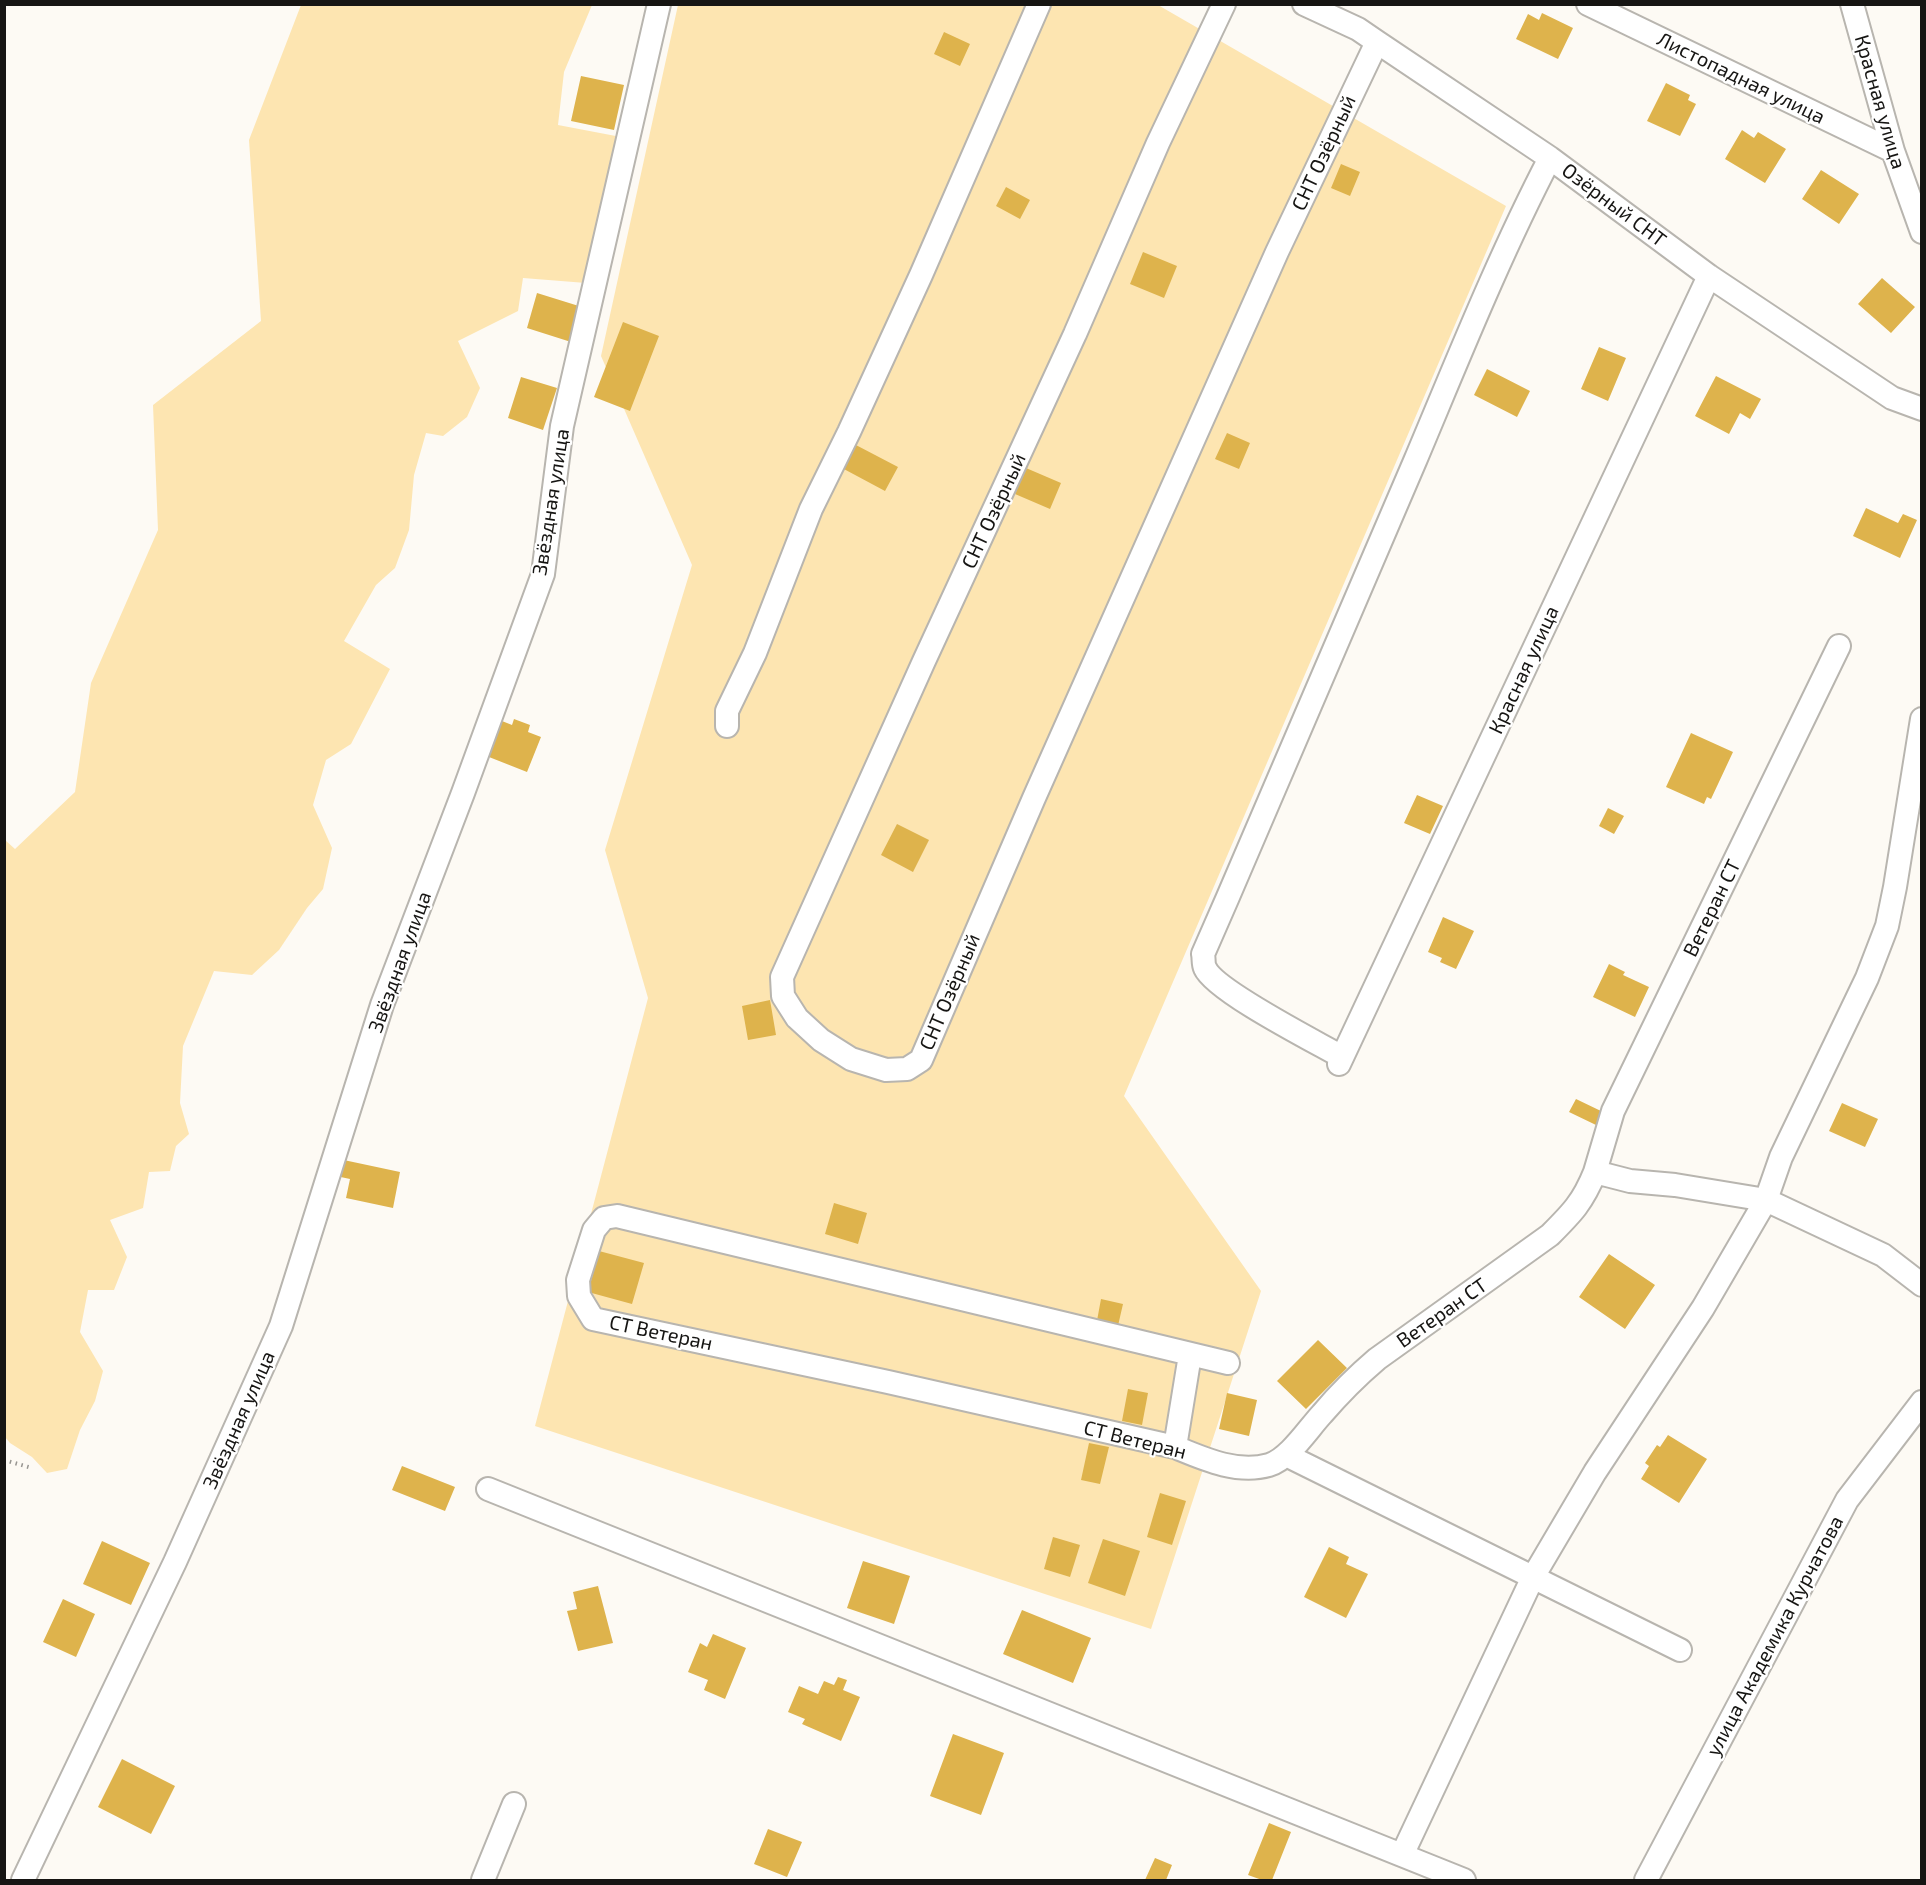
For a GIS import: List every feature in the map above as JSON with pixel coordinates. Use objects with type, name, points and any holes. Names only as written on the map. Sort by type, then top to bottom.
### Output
[{"type":"street","name":"Звёздная улица","points":[[23,1881],[175,1562],[281,1326],[382,1005],[543,574],[562,426],[659,4]]},
{"type":"street","points":[[727,726],[727,711],[755,653],[811,509],[921,275],[1039,4]]},
{"type":"street","name":"СНТ Озёрный","points":[[1224,4],[1158,143],[1075,334],[782,977],[783,996],[797,1018],[821,1040],[851,1059],[886,1070],[907,1069],[921,1060],[1034,798],[1277,252],[1377,42]]},
{"type":"street","name":"Озёрный СНТ","points":[[1304,4],[1358,29],[1550,158],[1709,276],[1892,398],[1922,409]]},
{"type":"street","name":"Листопадная улица","points":[[1588,4],[1893,151]]},
{"type":"street","name":"Красная улица","points":[[1852,4],[1893,151],[1922,232]]},
{"type":"street","name":"Красная улица","points":[[1550,158],[1532,191],[1483,299],[1203,954],[1204,968],[1216,981],[1249,1004],[1341,1060],[1709,276]]},
{"type":"street","name":"Ветеран СТ","points":[[1286,1455],[1356,1377],[1377,1359],[1550,1235],[1572,1214],[1586,1194],[1613,1111],[1839,646]]},
{"type":"street","points":[[1402,1855],[1533,1577],[1595,1472],[1703,1308],[1766,1200],[1781,1158],[1867,978],[1887,926],[1922,719]]},
{"type":"street","points":[[1595,1172],[1630,1182],[1675,1185],[1766,1200],[1883,1255],[1922,1285]]},
{"type":"street","name":"СТ Ветеран","points":[[1228,1363],[617,1216],[604,1218],[594,1230],[578,1280],[579,1296],[592,1318],[900,1384],[1175,1447],[1214,1462],[1250,1467],[1270,1464],[1286,1455]]},
{"type":"street","points":[[1175,1447],[1190,1354]]},
{"type":"street","name":"улица Академика Курчатова","points":[[1646,1881],[1847,1500],[1922,1402]]},
{"type":"street","points":[[1286,1455],[1680,1650]]},
{"type":"street","points":[[488,1489],[1464,1881]]},
{"type":"street","points":[[483,1881],[513,1804]]},
{"type":"path","points":[[4,1460],[32,1468]]},
{"type":"shaded area","points":[[301,5],[592,5],[564,72],[558,125],[621,137],[586,283],[523,278],[518,311],[458,341],[480,388],[467,417],[443,436],[426,433],[414,475],[409,530],[395,568],[376,585],[344,641],[390,669],[351,744],[326,760],[313,805],[332,848],[323,889],[307,908],[279,950],[252,975],[214,971],[183,1046],[180,1103],[189,1134],[176,1146],[170,1171],[149,1172],[143,1208],[110,1220],[127,1257],[114,1290],[88,1290],[80,1332],[103,1371],[95,1401],[80,1430],[67,1469],[47,1473],[32,1457],[10,1443],[5,1437],[5,840],[15,849],[75,792],[91,683],[158,530],[153,405],[261,321],[249,140]]},
{"type":"shaded area","points":[[678,5],[1158,5],[1506,206],[1124,1096],[1261,1291],[1151,1629],[535,1426],[648,998],[605,850],[692,565],[601,356]]},
{"type":"building","points":[[1542,13],[1573,28],[1558,59],[1516,39],[1528,14],[1539,20]]},
{"type":"building","points":[[944,32],[970,44],[960,66],[934,54]]},
{"type":"building","points":[[581,76],[624,85],[614,130],[571,121]]},
{"type":"building","points":[[1666,83],[1690,95],[1688,100],[1696,104],[1680,136],[1647,121]]},
{"type":"building","points":[[1742,130],[1754,138],[1758,132],[1786,149],[1765,183],[1725,159]]},
{"type":"building","points":[[1341,164],[1360,172],[1350,196],[1331,188]]},
{"type":"building","points":[[1821,170],[1859,194],[1839,224],[1802,199]]},
{"type":"building","points":[[1006,187],[1030,200],[1020,219],[996,206]]},
{"type":"building","points":[[1143,252],[1177,266],[1164,298],[1130,284]]},
{"type":"building","points":[[1882,278],[1915,307],[1891,333],[1858,304]]},
{"type":"building","points":[[537,293],[582,307],[571,342],[527,328]]},
{"type":"building","points":[[623,322],[659,336],[630,411],[594,397]]},
{"type":"building","points":[[1599,347],[1626,358],[1608,401],[1581,389]]},
{"type":"building","points":[[1487,369],[1530,391],[1517,417],[1474,395]]},
{"type":"building","points":[[1716,376],[1761,399],[1750,419],[1740,413],[1729,434],[1695,416]]},
{"type":"building","points":[[521,377],[557,388],[543,430],[508,418]]},
{"type":"building","points":[[1227,433],[1250,443],[1239,469],[1215,459]]},
{"type":"building","points":[[854,444],[898,467],[885,491],[842,468]]},
{"type":"building","points":[[1026,468],[1061,483],[1050,509],[1015,494]]},
{"type":"building","points":[[1866,508],[1898,523],[1903,514],[1917,520],[1900,558],[1853,536]]},
{"type":"building","points":[[514,719],[530,725],[528,732],[541,737],[527,772],[489,757],[502,721],[512,725]]},
{"type":"building","points":[[1691,733],[1733,752],[1711,799],[1707,797],[1704,804],[1666,787]]},
{"type":"building","points":[[1417,795],[1443,806],[1430,834],[1404,823]]},
{"type":"building","points":[[1608,808],[1624,816],[1614,834],[1599,826]]},
{"type":"building","points":[[897,824],[929,840],[913,872],[881,855]]},
{"type":"building","points":[[1443,917],[1474,931],[1456,969],[1440,962],[1442,958],[1428,952]]},
{"type":"building","points":[[1609,964],[1625,972],[1623,975],[1649,987],[1635,1017],[1593,997]]},
{"type":"building","points":[[770,1000],[776,1035],[748,1040],[742,1006]]},
{"type":"building","points":[[1576,1099],[1603,1112],[1596,1125],[1569,1112]]},
{"type":"building","points":[[1842,1103],[1878,1119],[1865,1147],[1829,1131]]},
{"type":"building","points":[[339,1159],[400,1172],[393,1208],[346,1198],[350,1179],[336,1176]]},
{"type":"building","points":[[834,1203],[867,1213],[858,1244],[825,1234]]},
{"type":"building","points":[[599,1251],[644,1263],[632,1304],[588,1292]]},
{"type":"building","points":[[1609,1254],[1655,1285],[1625,1329],[1579,1297]]},
{"type":"building","points":[[1101,1299],[1123,1304],[1117,1330],[1096,1326]]},
{"type":"building","points":[[1318,1340],[1347,1368],[1306,1409],[1277,1381]]},
{"type":"building","points":[[1128,1389],[1148,1393],[1142,1425],[1122,1421]]},
{"type":"building","points":[[1227,1393],[1257,1400],[1249,1436],[1219,1429]]},
{"type":"building","points":[[1668,1435],[1707,1459],[1679,1503],[1641,1479],[1649,1466],[1645,1463],[1657,1445],[1660,1447]]},
{"type":"building","points":[[1089,1443],[1109,1447],[1100,1484],[1081,1480]]},
{"type":"building","points":[[402,1466],[455,1487],[445,1511],[392,1490]]},
{"type":"building","points":[[1160,1493],[1186,1501],[1172,1545],[1147,1537]]},
{"type":"building","points":[[1053,1537],[1080,1545],[1070,1577],[1044,1569]]},
{"type":"building","points":[[1103,1539],[1140,1551],[1125,1596],[1088,1583]]},
{"type":"building","points":[[102,1541],[150,1563],[131,1605],[83,1584]]},
{"type":"building","points":[[1329,1547],[1349,1557],[1346,1564],[1368,1574],[1346,1618],[1304,1597]]},
{"type":"building","points":[[863,1561],[910,1576],[894,1624],[847,1608]]},
{"type":"building","points":[[598,1586],[613,1643],[578,1651],[567,1611],[577,1609],[573,1592]]},
{"type":"building","points":[[63,1599],[95,1614],[76,1657],[43,1642]]},
{"type":"building","points":[[1022,1610],[1091,1638],[1073,1683],[1003,1654]]},
{"type":"building","points":[[713,1634],[746,1648],[725,1699],[704,1690],[708,1680],[688,1672],[700,1643],[707,1647]]},
{"type":"building","points":[[838,1677],[847,1680],[843,1690],[860,1697],[841,1741],[802,1724],[805,1719],[788,1712],[799,1686],[818,1694],[824,1681],[834,1685]]},
{"type":"building","points":[[953,1734],[1004,1753],[981,1815],[930,1796]]},
{"type":"building","points":[[122,1759],[175,1786],[151,1834],[98,1807]]},
{"type":"building","points":[[1269,1823],[1291,1832],[1272,1880],[1262,1880],[1248,1875]]},
{"type":"building","points":[[768,1829],[802,1842],[787,1877],[754,1864]]},
{"type":"building","points":[[1155,1858],[1172,1865],[1166,1880],[1145,1880]]}]
